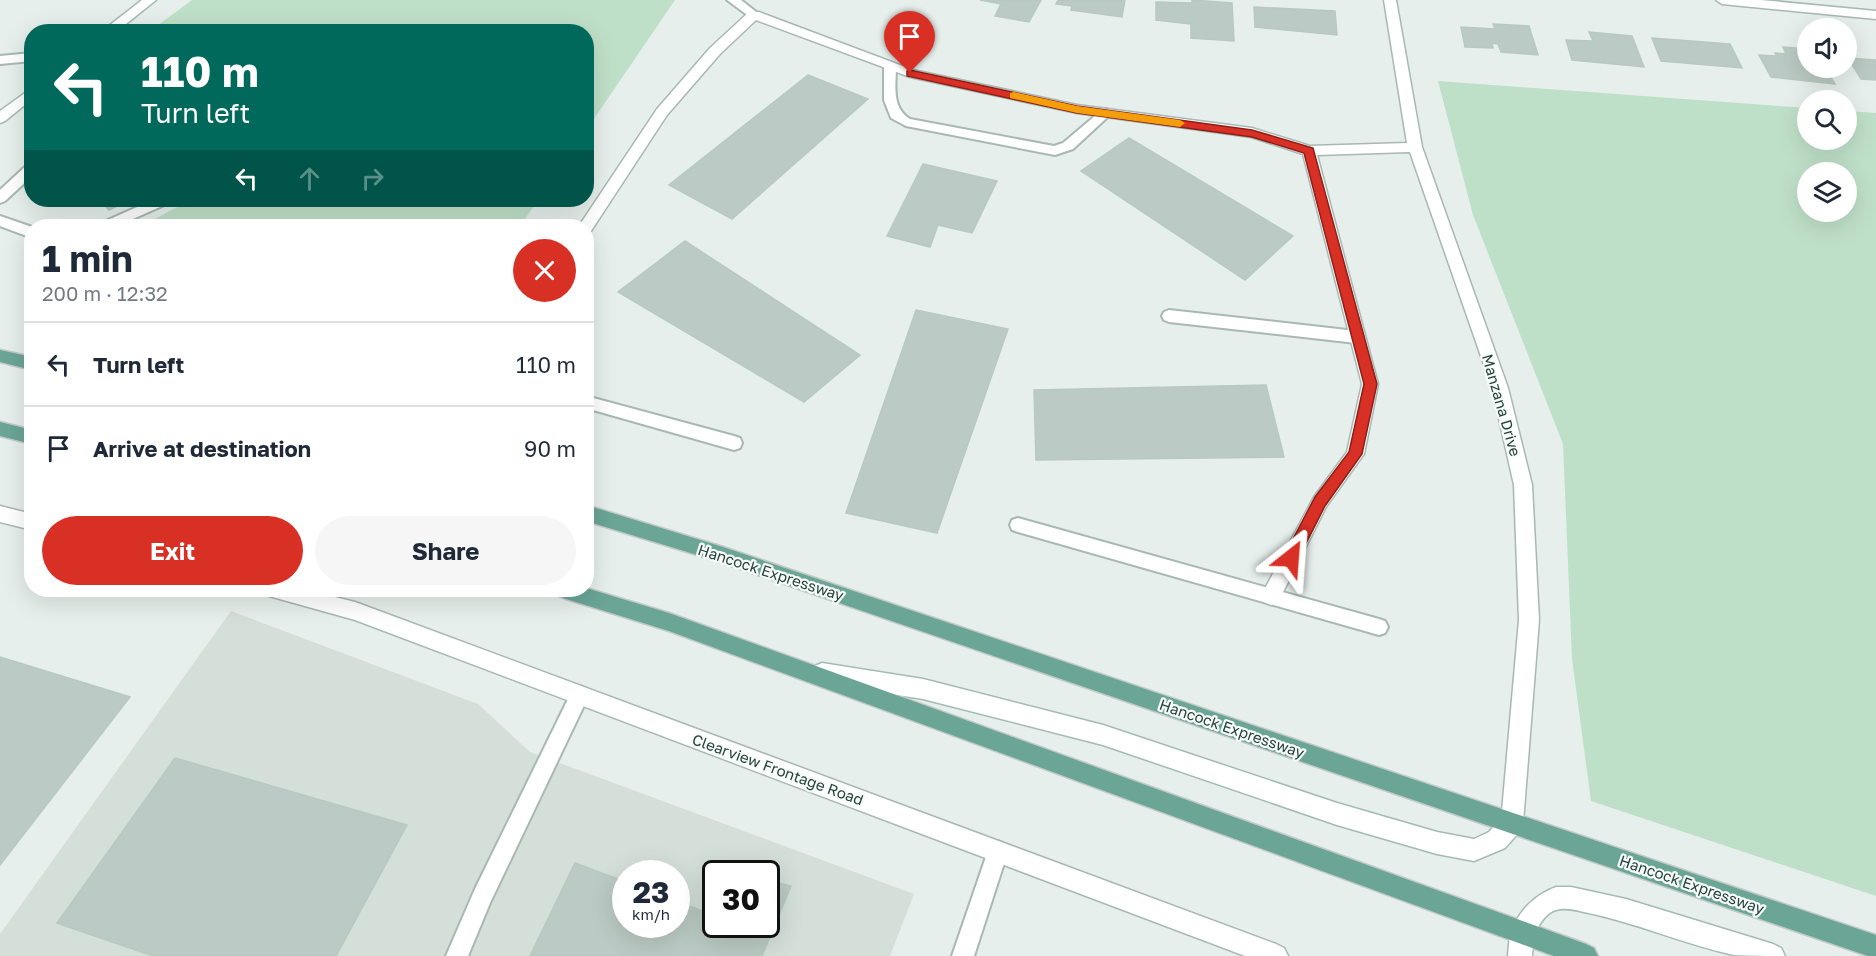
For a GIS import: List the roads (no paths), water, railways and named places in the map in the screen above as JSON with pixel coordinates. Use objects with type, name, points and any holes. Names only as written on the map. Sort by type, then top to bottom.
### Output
[{"type":"main road","points":[[0,356],[24,362]]},
{"type":"main road","points":[[0,429],[24,436]]},
{"type":"main road","name":"Hancock Expressway","points":[[594,515],[720,554],[1876,947]]},
{"type":"main road","points":[[589,597],[669,622],[796,669],[1521,944],[1586,956]]},
{"type":"street","points":[[118,24],[150,0]]},
{"type":"street","name":"Manzana Drive","points":[[1390,0],[1415,147],[1500,388],[1523,485],[1529,620],[1512,823]]},
{"type":"street","points":[[1722,0],[1876,15]]},
{"type":"street","points":[[591,219],[662,112],[715,51],[754,15],[910,73],[1106,113],[1252,133],[1309,151],[1415,147]]},
{"type":"street","points":[[0,118],[24,98]]},
{"type":"street","points":[[1271,596],[1320,502],[1355,454],[1370,384],[1309,151]]},
{"type":"street","points":[[2,518],[24,521]]},
{"type":"street","name":"Clearview Frontage Road","points":[[302,597],[355,611],[1276,956]]},
{"type":"street","points":[[796,669],[923,689],[1103,735],[1337,814],[1437,843],[1474,850],[1497,840],[1512,823]]},
{"type":"street","points":[[1521,944],[1536,908],[1558,897],[1594,902],[1773,956]]},
{"type":"lane","points":[[733,0],[754,15]]},
{"type":"lane","points":[[0,60],[24,58]]},
{"type":"lane","points":[[890,66],[890,100],[895,115],[906,122],[1055,151],[1068,146],[1106,113]]},
{"type":"lane","points":[[0,198],[24,176]]},
{"type":"lane","points":[[122,219],[148,207]]},
{"type":"lane","points":[[0,221],[24,230]]},
{"type":"lane","points":[[1169,316],[1356,337]]},
{"type":"lane","points":[[594,404],[734,443]]},
{"type":"lane","points":[[1018,525],[1379,627]]},
{"type":"lane","points":[[457,956],[487,885],[580,695]]},
{"type":"lane","points":[[963,956],[998,851]]}]
